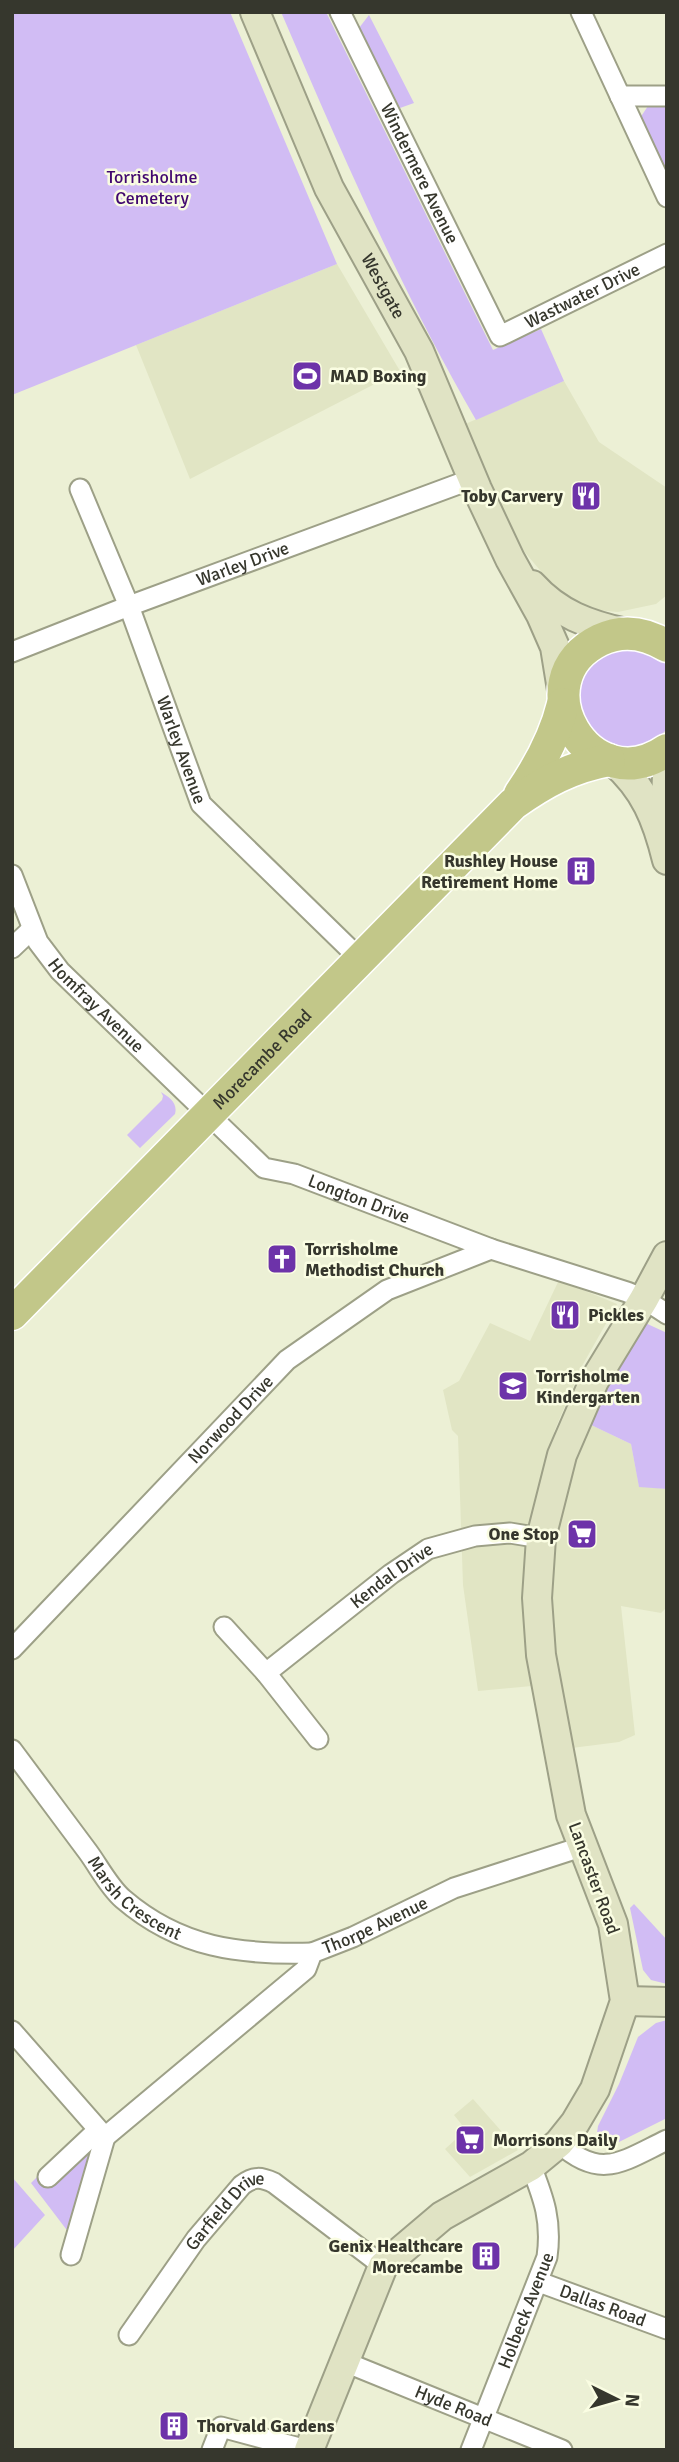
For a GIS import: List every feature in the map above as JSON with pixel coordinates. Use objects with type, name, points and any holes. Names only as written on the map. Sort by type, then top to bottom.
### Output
[{"type":"main road","name":"Westgate","points":[[255,12],[328,188],[419,351],[472,479],[551,638],[561,677],[563,702]]},
{"type":"main road","name":"Westgate","points":[[510,559],[538,592],[569,615],[596,626],[628,633]]},
{"type":"main road","points":[[628,633],[667,616]]},
{"type":"main road","points":[[628,633],[648,636],[667,646]]},
{"type":"main road","name":"Morecambe Road","points":[[12,1314],[513,804],[544,757],[559,721],[567,677],[577,659],[592,645],[609,636],[628,633]]},
{"type":"main road","points":[[563,702],[568,722],[576,737],[589,750],[611,761],[627,774],[645,797],[667,859]]},
{"type":"main road","name":"Morecambe Road","points":[[513,804],[560,774],[577,767],[611,761],[646,761],[667,750]]},
{"type":"main road","points":[[667,774],[664,801],[667,859]]},
{"type":"main road","name":"Lancaster Road","points":[[308,2450],[383,2266],[442,2216],[531,2166],[559,2143],[575,2123],[595,2089],[625,2001],[613,1924],[571,1815],[541,1656],[537,1598],[541,1538],[562,1455],[594,1381],[655,1306],[667,1256]]},
{"type":"main road","points":[[625,2001],[667,2002]]},
{"type":"street","points":[[581,12],[667,197]]},
{"type":"street","name":"Windermere Avenue","points":[[346,14],[500,336]]},
{"type":"street","points":[[620,96],[667,96]]},
{"type":"street","name":"Wastwater Drive","points":[[500,336],[667,254]]},
{"type":"street","name":"Warley Drive","points":[[12,652],[128,606],[472,479]]},
{"type":"street","name":"Warley Avenue","points":[[80,489],[128,606],[201,804],[360,959]]},
{"type":"street","name":"Homfray Avenue","points":[[12,875],[44,953],[208,1114]]},
{"type":"street","points":[[12,948],[32,929]]},
{"type":"street","name":"Longton Drive","points":[[208,1114],[264,1168],[294,1174],[491,1249],[655,1306]]},
{"type":"street","name":"Norwood Drive","points":[[12,1649],[287,1360],[387,1290],[491,1249]]},
{"type":"street","name":"Kendal Drive","points":[[266,1672],[391,1574],[428,1549],[475,1536],[510,1533],[541,1538]]},
{"type":"street","points":[[224,1627],[266,1672],[318,1738]]},
{"type":"street","name":"Marsh Crescent","points":[[12,1749],[121,1897],[150,1920],[183,1936],[223,1949],[265,1955],[312,1953]]},
{"type":"street","name":"Thorpe Avenue","points":[[48,2177],[306,1969],[312,1953],[353,1937],[454,1888],[582,1847]]},
{"type":"street","points":[[12,2031],[101,2134],[71,2255]]},
{"type":"street","points":[[559,2143],[585,2162],[611,2165],[667,2140]]},
{"type":"street","name":"Holbeck Avenue","points":[[471,2450],[547,2257],[549,2222],[546,2205],[531,2166]]},
{"type":"street","name":"Garfield Drive","points":[[129,2334],[196,2239],[250,2179],[262,2177],[274,2183],[383,2266]]},
{"type":"street","name":"Dallas Road","points":[[539,2282],[667,2329]]},
{"type":"street","name":"Hyde Road","points":[[345,2362],[562,2450]]},
{"type":"street","points":[[212,2450],[221,2427],[308,2450]]},
{"type":"shaded area","points":[[337,264],[400,371],[190,479],[136,345]]},
{"type":"shaded area","points":[[564,381],[599,442],[667,488],[667,595],[656,604],[618,612],[595,610],[556,589],[522,549],[463,425]]},
{"type":"shaded area","points":[[559,1280],[617,1304],[582,1366],[554,1432],[589,1424],[631,1444],[639,1486],[667,1489],[667,1607],[661,1613],[621,1606],[635,1735],[619,1742],[556,1750],[542,1685],[478,1691],[463,1585],[458,1436],[452,1430],[443,1390],[459,1381],[490,1323],[530,1341]]},
{"type":"shaded area","points":[[473,2099],[518,2150],[470,2177],[445,2149],[466,2130],[454,2115]]},
{"type":"green space","name":"Torrisholme Cemetery","points":[[12,12],[230,12],[337,264],[12,395]]},
{"type":"green space","points":[[281,12],[326,12],[493,350],[541,329],[564,381],[476,420],[397,270]]},
{"type":"green space","points":[[369,15],[414,103],[400,108],[359,28]]},
{"type":"green space","points":[[667,103],[667,177],[640,118],[648,106]]},
{"type":"green space","points":[[627,646],[653,653],[667,665],[667,729],[645,745],[631,748],[617,747],[592,734],[576,698],[583,672],[601,653]]},
{"type":"green space","points":[[161,1092],[174,1104],[175,1114],[140,1148],[127,1135],[162,1100]]},
{"type":"green space","points":[[641,1321],[667,1333],[667,1489],[639,1487],[631,1444],[589,1424]]},
{"type":"green space","points":[[634,1904],[667,1940],[667,1984],[651,1980],[643,1970],[630,1908]]},
{"type":"green space","points":[[667,2020],[667,2118],[611,2146],[606,2145],[597,2133],[598,2126],[638,2037],[656,2023]]},
{"type":"green space","points":[[94,2145],[69,2229],[66,2229],[31,2183],[37,2177],[47,2188],[80,2152]]},
{"type":"green space","points":[[12,2177],[45,2215],[12,2251]]},
{"type":"place","name":"MAD Boxing","points":[[307,376]]},
{"type":"place","name":"Toby Carvery","points":[[586,496]]},
{"type":"place","name":"Rushley House Retirement Home","points":[[581,871]]},
{"type":"place","name":"Torrisholme Methodist Church","points":[[282,1259]]},
{"type":"place","name":"Pickles","points":[[565,1315]]},
{"type":"place","name":"Torrisholme Kindergarten","points":[[513,1386]]},
{"type":"place","name":"One Stop","points":[[582,1534]]},
{"type":"place","name":"Morrisons Daily","points":[[470,2140]]},
{"type":"place","name":"Genix Healthcare Morecambe","points":[[486,2256]]},
{"type":"place","name":"Thorvald Gardens","points":[[174,2426]]}]
